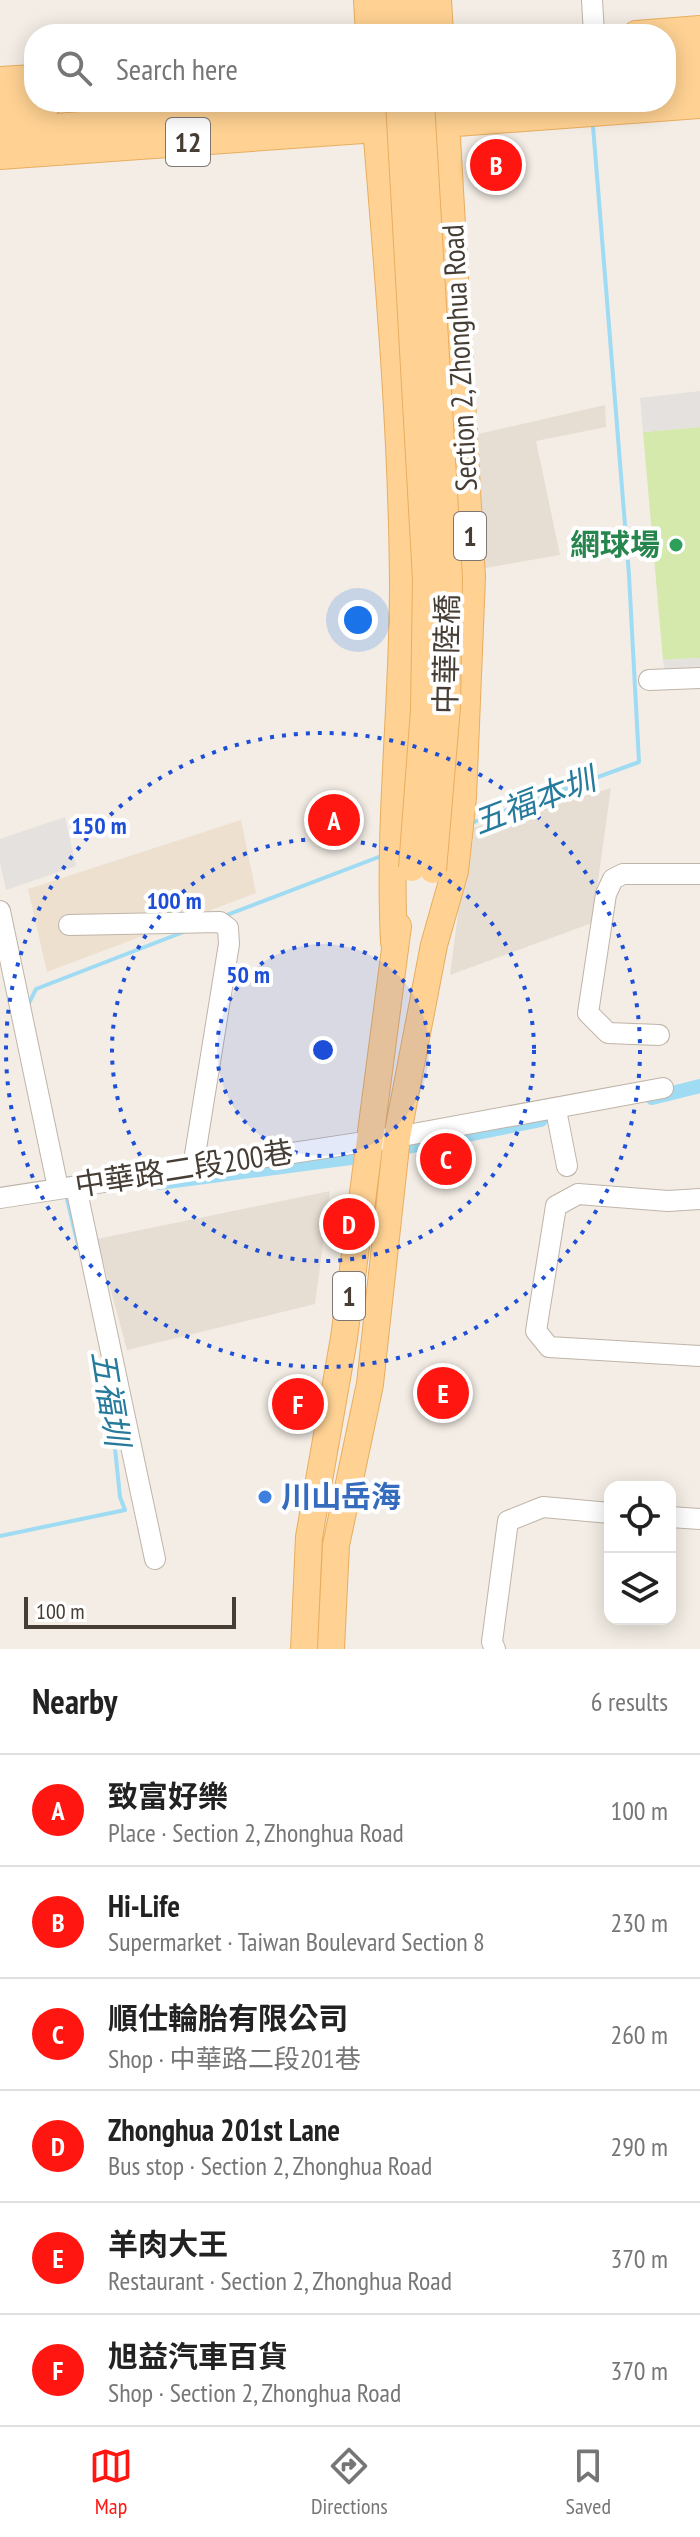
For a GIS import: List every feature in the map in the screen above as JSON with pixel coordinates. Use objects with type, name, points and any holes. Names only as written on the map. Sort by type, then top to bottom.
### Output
[{"type":"main road","points":[[367,0],[368,24]]},
{"type":"main road","points":[[392,0],[393,24]]},
{"type":"main road","points":[[415,0],[416,24]]},
{"type":"main road","points":[[438,0],[439,24]]},
{"type":"main road","points":[[676,31],[700,29]]},
{"type":"main road","points":[[676,56],[700,55]]},
{"type":"main road","points":[[0,80],[24,79]]},
{"type":"main road","points":[[676,81],[700,80]]},
{"type":"main road","points":[[0,106],[24,104]]},
{"type":"main road","name":"12","points":[[676,106],[700,105]]},
{"type":"main road","name":"12","points":[[0,131],[317,112]]},
{"type":"main road","name":"12","points":[[0,156],[352,112]]},
{"type":"main road","name":"中華陸橋","points":[[384,112],[426,580],[422,869]]},
{"type":"main road","name":"1","points":[[304,1649],[309,1537],[344,1338],[394,942],[390,867],[401,711],[403,581],[384,112]]},
{"type":"main road","name":"中華陸橋","points":[[422,112],[449,578],[447,707],[422,869]]},
{"type":"main road","name":"12","points":[[446,113],[478,112]]},
{"type":"main road","name":"Section 2, Zhonghua Road","points":[[331,1649],[336,1545],[370,1384],[397,1137],[434,945],[455,871],[463,798],[471,658],[471,562],[446,113]]},
{"type":"main road","name":"1","points":[[394,942],[422,869]]},
{"type":"main road","name":"Section 2, Zhonghua Road","points":[[422,869],[434,945]]},
{"type":"street","points":[[592,0],[593,24]]},
{"type":"street","points":[[649,680],[700,678]]},
{"type":"street","points":[[659,1035],[608,1033],[588,1013],[606,894],[613,879],[623,874],[700,874]]},
{"type":"street","points":[[0,911],[155,1559]]},
{"type":"street","points":[[69,925],[220,922],[228,928],[229,944],[193,1167]]},
{"type":"street","name":"中華路二段200巷","points":[[0,1198],[397,1137],[663,1088]]},
{"type":"street","points":[[556,1110],[567,1166]]},
{"type":"street","points":[[700,1199],[668,1201],[578,1194],[556,1206],[536,1331],[549,1347],[700,1356]]},
{"type":"street","points":[[495,1649],[492,1642],[508,1521],[543,1507],[604,1512]]},
{"type":"street","points":[[676,1517],[700,1519]]},
{"type":"shaded area","points":[[700,391],[700,427],[643,432],[640,398]]},
{"type":"shaded area","points":[[605,405],[606,427],[536,441],[560,555],[485,568],[478,434]]},
{"type":"shaded area","points":[[700,658],[700,674],[665,675],[663,660]]},
{"type":"shaded area","points":[[611,788],[592,923],[450,975],[469,829]]},
{"type":"shaded area","points":[[65,817],[76,866],[6,890],[0,862],[0,839]]},
{"type":"shaded area","points":[[241,820],[256,893],[47,972],[28,889]]},
{"type":"shaded area","points":[[330,1191],[315,1304],[127,1350],[97,1239]]},
{"type":"green space","name":"網球場","points":[[700,427],[700,658],[663,660],[643,432]]},
{"type":"waterway","name":"五福本圳","points":[[471,823],[639,762],[629,575],[593,126]]},
{"type":"waterway","name":"五福本圳","points":[[224,916],[384,855]]},
{"type":"waterway","name":"五福本圳","points":[[28,1005],[36,989],[186,931]]},
{"type":"waterway","points":[[652,1098],[700,1086]]},
{"type":"waterway","points":[[393,1150],[541,1120]]},
{"type":"waterway","points":[[159,1183],[373,1155]]},
{"type":"waterway","name":"五福圳","points":[[71,1198],[67,1199],[79,1249]]},
{"type":"waterway","name":"五福圳","points":[[0,1536],[125,1510],[120,1497],[109,1390]]},
{"type":"place","name":"Hi-Life","points":[[496,165]]},
{"type":"place","name":"網球場","points":[[676,545]]},
{"type":"place","name":"致富好樂","points":[[334,820]]},
{"type":"place","name":"順仕輪胎有限公司","points":[[446,1159]]},
{"type":"place","name":"Zhonghua 201st Lane","points":[[349,1224]]},
{"type":"place","name":"羊肉大王","points":[[443,1393]]},
{"type":"place","name":"旭益汽車百貨","points":[[298,1404]]},
{"type":"place","name":"川山岳海","points":[[265,1497]]}]
